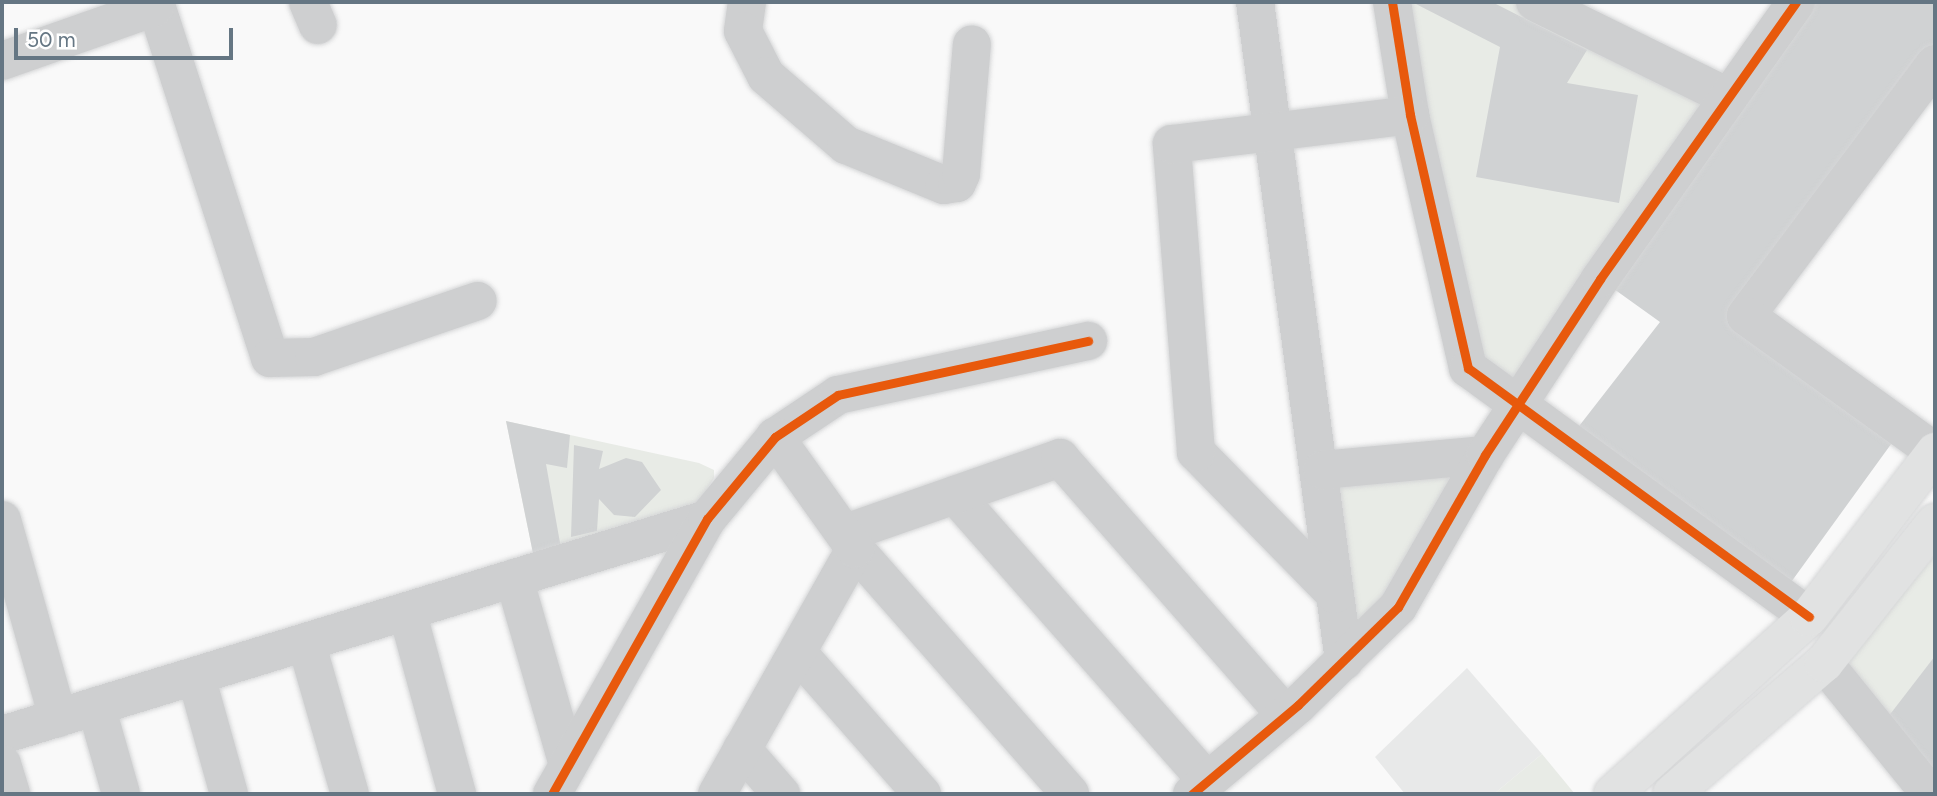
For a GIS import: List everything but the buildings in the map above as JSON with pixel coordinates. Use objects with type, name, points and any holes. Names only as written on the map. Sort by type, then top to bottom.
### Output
[{"type":"main road","points":[[1613,794],[1809,617],[1935,452]]},
{"type":"main road","points":[[1672,794],[1824,663],[1935,523]]},
{"type":"street","points":[[747,2],[743,31],[766,76],[846,145],[944,185],[957,183],[961,174],[972,44]]},
{"type":"street","points":[[1255,2],[1322,470],[1344,661]]},
{"type":"street","points":[[1392,2],[1410,115],[1468,368],[1523,405],[1809,617]]},
{"type":"street","points":[[1535,2],[1724,95]]},
{"type":"street","points":[[956,495],[1199,788],[1286,715],[1398,607],[1485,455],[1523,405],[1724,95],[1796,2]]},
{"type":"street","points":[[2,61],[155,4],[270,358],[314,358],[478,301]]},
{"type":"street","points":[[1935,64],[1746,316],[1935,452]]},
{"type":"street","points":[[1335,594],[1196,452],[1172,144],[1410,115]]},
{"type":"street","points":[[560,780],[707,519],[775,437],[838,395],[1088,341]]},
{"type":"street","points":[[775,437],[850,541],[1070,794]]},
{"type":"street","points":[[1322,470],[1485,455]]},
{"type":"street","points":[[717,794],[798,653],[850,541],[956,495],[1060,458],[1286,715]]},
{"type":"street","points":[[2,735],[707,519]]},
{"type":"street","points":[[2,520],[58,718]]},
{"type":"street","points":[[514,578],[560,780]]},
{"type":"street","points":[[407,611],[457,794]]},
{"type":"street","points":[[306,642],[350,794]]},
{"type":"street","points":[[798,653],[922,794]]},
{"type":"street","points":[[1824,663],[1930,794]]},
{"type":"street","points":[[196,676],[229,794]]},
{"type":"street","points":[[96,706],[121,794]]},
{"type":"street","points":[[743,750],[781,794]]},
{"type":"street","points":[[2,764],[11,794]]},
{"type":"shaded area","points":[[1392,2],[1535,2],[1724,95],[1523,405],[1468,368]]},
{"type":"shaded area","points":[[506,421],[699,463],[714,470],[714,478],[692,513],[535,563]]},
{"type":"shaded area","points":[[1485,455],[1344,661],[1322,470]]},
{"type":"shaded area","points":[[1935,555],[1935,794],[1835,676]]},
{"type":"shaded area","points":[[1467,668],[1542,754],[1494,794],[1405,794],[1375,757]]},
{"type":"shaded area","points":[[1542,754],[1575,794],[1494,794]]},
{"type":"cycle path","points":[[1392,2],[1410,115],[1468,368],[1809,617]]},
{"type":"cycle path","points":[[1192,794],[1298,705],[1398,607],[1485,455],[1600,279],[1796,2]]},
{"type":"cycle path","points":[[552,794],[707,519],[775,437],[838,395],[1088,341]]}]
